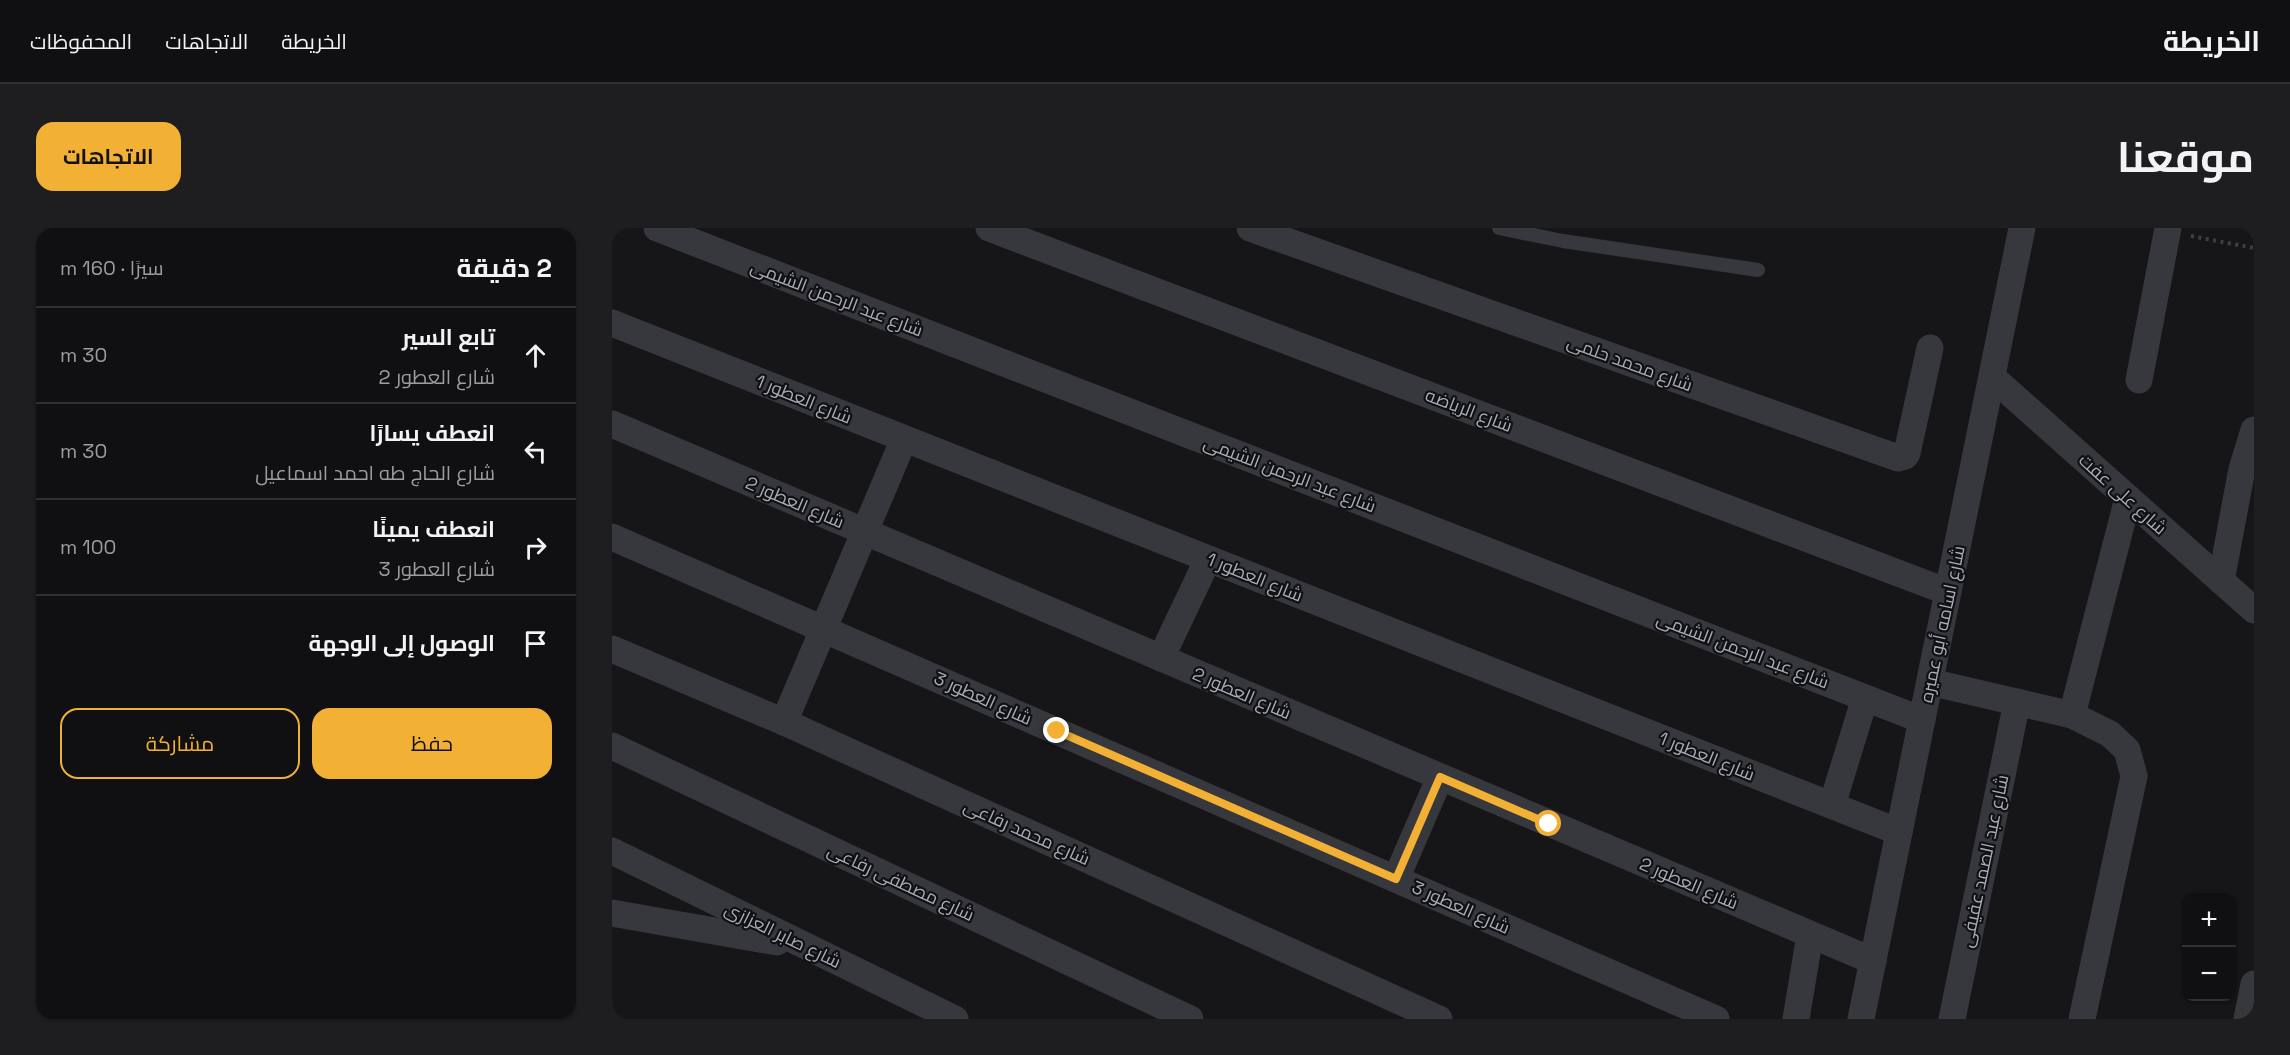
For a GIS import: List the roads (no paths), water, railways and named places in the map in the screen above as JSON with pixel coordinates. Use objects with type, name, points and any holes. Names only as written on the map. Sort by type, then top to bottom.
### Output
[{"type":"street","name":"شارع عبد الرحمن الشيمى","points":[[657,228],[1922,720]]},
{"type":"street","name":"شارع الرياضه","points":[[989,228],[1948,592]]},
{"type":"street","name":"شارع محمد حلمى","points":[[1250,228],[1898,458],[1902,458],[1907,453],[1930,348]]},
{"type":"street","name":"شارع اسامه أبو عميره","points":[[1861,1019],[2022,228]]},
{"type":"street","points":[[2139,380],[2167,230]]},
{"type":"street","name":"شارع العطور 1","points":[[612,323],[1899,832]]},
{"type":"street","name":"شارع على عفت","points":[[1992,377],[2254,610]]},
{"type":"street","name":"شارع العطور 2","points":[[612,424],[1873,961]]},
{"type":"street","points":[[2221,581],[2242,470],[2254,430]]},
{"type":"street","points":[[784,722],[904,439]]},
{"type":"street","points":[[2072,715],[2128,498]]},
{"type":"street","name":"شارع العطور 3","points":[[612,537],[1716,1019]]},
{"type":"street","points":[[1161,658],[1208,559]]},
{"type":"street","name":"شارع محمد رفاعى","points":[[612,649],[784,722],[1439,1019]]},
{"type":"street","points":[[1930,682],[2072,715],[2110,734],[2127,750],[2134,776],[2082,1019]]},
{"type":"street","points":[[1832,806],[1865,698]]},
{"type":"street","name":"شارع عبد الصمد عفيفى","points":[[1952,1019],[2017,702]]},
{"type":"street","name":"شارع مصطفى رفاعى","points":[[612,746],[1190,1019]]},
{"type":"street","points":[[1396,879],[1440,777]]},
{"type":"street","name":"شارع صابر العزازى","points":[[612,850],[955,1019]]},
{"type":"street","points":[[612,913],[808,947]]},
{"type":"street","points":[[1796,1019],[1810,935]]},
{"type":"street","points":[[2247,1019],[2254,984]]},
{"type":"lane","points":[[1504,229],[1563,241],[1758,270]]}]
